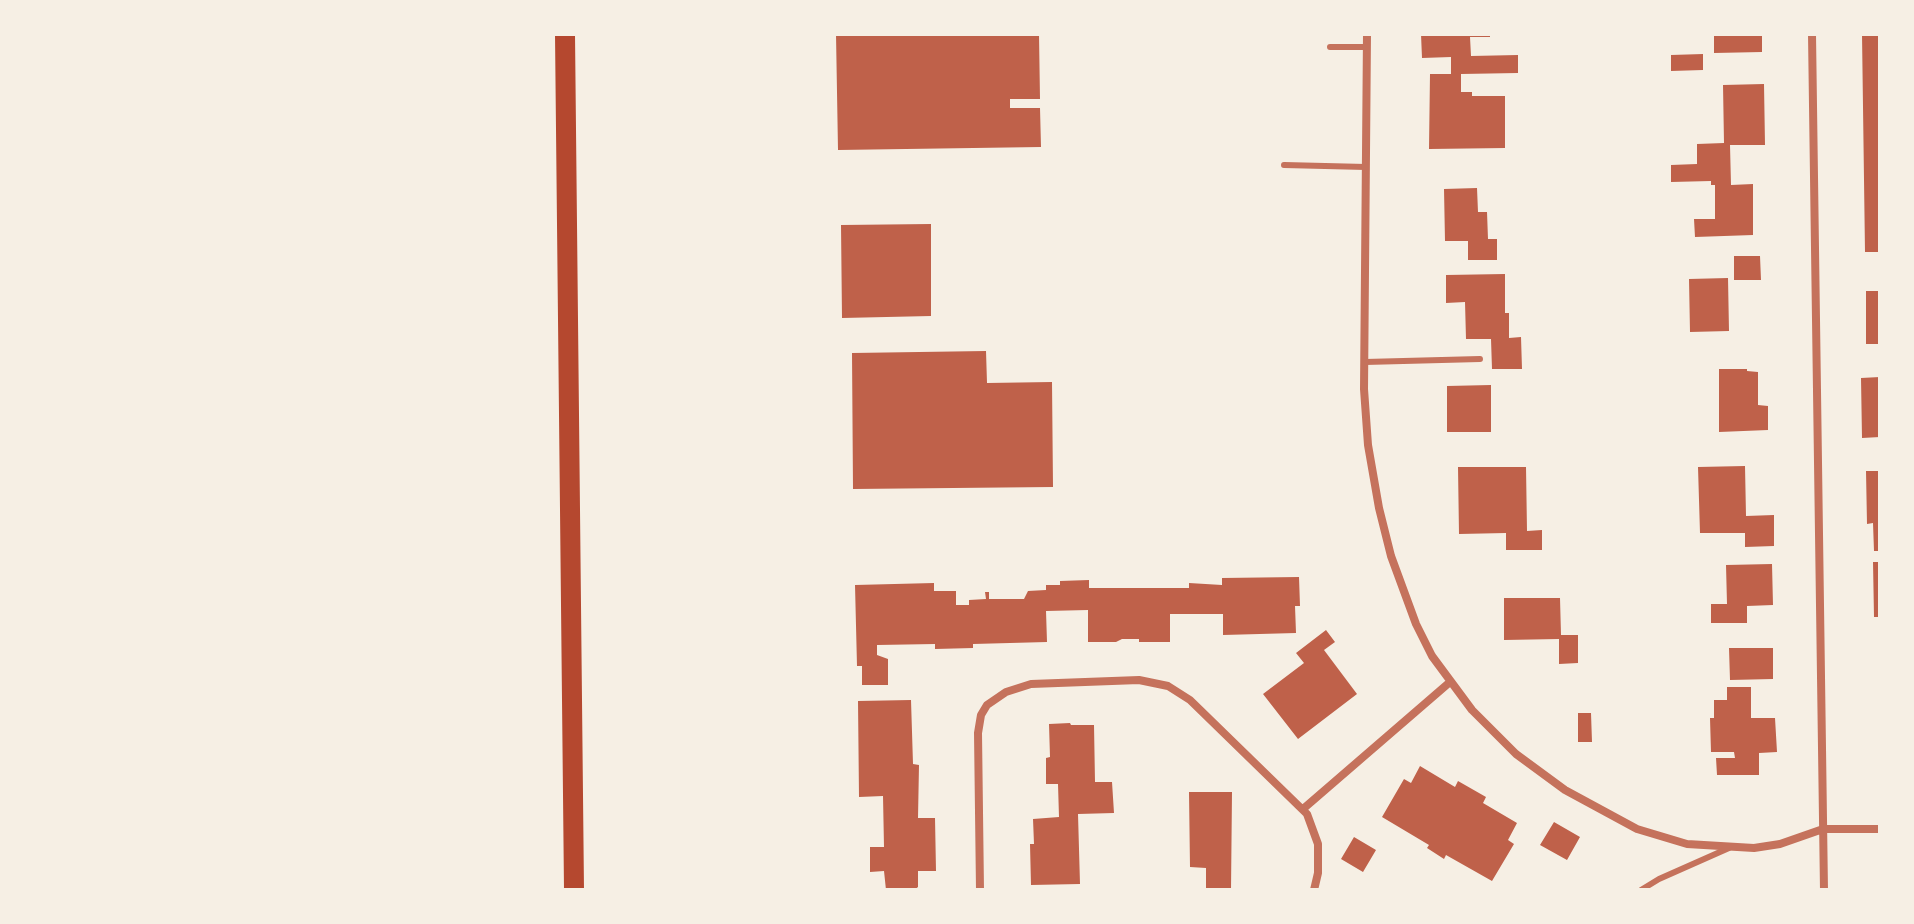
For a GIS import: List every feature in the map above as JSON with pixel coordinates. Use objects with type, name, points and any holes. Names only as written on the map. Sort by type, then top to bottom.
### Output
[{"type":"main road","points":[[565,34],[574,890]]},
{"type":"street","points":[[1367,34],[1365,362],[1368,445],[1384,532],[1416,624],[1432,656],[1472,710],[1516,754],[1588,804],[1637,829],[1666,839],[1729,848],[1780,844],[1823,829],[1880,829]]},
{"type":"street","points":[[1812,34],[1824,890]]},
{"type":"street","points":[[980,890],[979,721],[991,701],[1025,686],[1139,680],[1168,686],[1197,707],[1303,809],[1312,821],[1318,844],[1318,873],[1314,890]]},
{"type":"street","points":[[1303,809],[1450,682]]},
{"type":"lane","points":[[1330,47],[1367,47]]},
{"type":"lane","points":[[1284,165],[1366,167]]},
{"type":"lane","points":[[1365,362],[1480,359]]},
{"type":"lane","points":[[1641,890],[1729,848]]},
{"type":"building","points":[[836,34],[1039,34],[1040,99],[1010,99],[1010,108],[1040,108],[1041,147],[838,150]]},
{"type":"building","points":[[1421,34],[1490,34],[1490,37],[1470,37],[1471,56],[1518,55],[1518,73],[1461,74],[1461,92],[1472,92],[1472,96],[1505,96],[1505,148],[1429,149],[1430,74],[1451,74],[1451,57],[1422,58]]},
{"type":"building","points":[[1714,34],[1762,34],[1762,52],[1714,53]]},
{"type":"building","points":[[1862,34],[1880,34],[1880,252],[1865,252]]},
{"type":"building","points":[[1703,54],[1703,70],[1671,71],[1671,55]]},
{"type":"building","points":[[1764,84],[1765,145],[1730,145],[1731,185],[1753,184],[1753,235],[1695,237],[1694,219],[1715,219],[1715,185],[1711,185],[1711,181],[1671,182],[1671,165],[1697,164],[1697,144],[1724,143],[1723,85]]},
{"type":"building","points":[[1477,188],[1478,212],[1487,212],[1488,239],[1497,239],[1497,260],[1468,260],[1468,241],[1445,241],[1444,189]]},
{"type":"building","points":[[931,224],[931,316],[842,318],[841,225]]},
{"type":"building","points":[[1734,256],[1760,256],[1761,280],[1734,280]]},
{"type":"building","points":[[1505,274],[1505,313],[1509,313],[1509,338],[1521,337],[1522,369],[1492,369],[1491,339],[1466,339],[1465,302],[1446,303],[1446,275]]},
{"type":"building","points":[[1728,278],[1729,331],[1690,332],[1689,279]]},
{"type":"building","points":[[1866,291],[1880,291],[1880,344],[1866,344]]},
{"type":"building","points":[[986,351],[987,383],[1052,382],[1053,487],[853,489],[852,353]]},
{"type":"building","points":[[1719,369],[1758,372],[1758,405],[1768,406],[1768,430],[1719,432]]},
{"type":"building","points":[[1880,377],[1880,437],[1862,438],[1861,378]]},
{"type":"building","points":[[1491,385],[1491,432],[1447,432],[1447,386]]},
{"type":"building","points":[[1745,466],[1746,516],[1774,515],[1774,546],[1745,547],[1745,533],[1700,533],[1698,467]]},
{"type":"building","points":[[1458,467],[1526,467],[1527,531],[1542,530],[1542,550],[1506,550],[1506,533],[1459,534]]},
{"type":"building","points":[[1866,471],[1880,471],[1880,551],[1874,551],[1873,523],[1867,524]]},
{"type":"building","points":[[1873,562],[1880,562],[1880,617],[1874,617]]},
{"type":"building","points":[[1772,564],[1773,605],[1747,606],[1747,623],[1711,623],[1711,604],[1727,604],[1726,565]]},
{"type":"building","points":[[1299,577],[1300,606],[1295,606],[1296,633],[1223,635],[1223,614],[1170,614],[1170,642],[1122,639],[1116,642],[1088,642],[1088,610],[1046,611],[1047,642],[973,644],[973,648],[935,649],[935,644],[877,645],[877,655],[888,659],[888,685],[862,685],[862,666],[857,666],[855,585],[934,583],[934,591],[956,591],[956,605],[969,605],[969,600],[986,599],[985,592],[989,592],[989,599],[1024,599],[1028,591],[1046,590],[1046,585],[1060,585],[1060,581],[1089,580],[1089,588],[1189,588],[1189,583],[1222,585],[1222,578]]},
{"type":"building","points":[[1504,598],[1560,598],[1561,635],[1578,635],[1578,663],[1559,664],[1559,639],[1504,640]]},
{"type":"building","points":[[1326,630],[1335,642],[1324,650],[1357,694],[1298,739],[1263,694],[1304,663],[1296,653]]},
{"type":"building","points":[[1729,648],[1773,648],[1773,679],[1730,680]]},
{"type":"building","points":[[1727,687],[1751,687],[1751,718],[1775,718],[1777,752],[1759,753],[1759,775],[1717,775],[1716,758],[1735,758],[1734,752],[1711,752],[1710,718],[1714,718],[1714,700],[1727,700]]},
{"type":"building","points":[[911,700],[913,764],[919,765],[918,818],[935,818],[936,871],[918,871],[918,887],[914,890],[886,890],[884,871],[870,872],[870,847],[884,847],[883,796],[859,797],[858,701]]},
{"type":"building","points":[[1578,713],[1591,713],[1592,742],[1578,742]]},
{"type":"building","points":[[1049,724],[1094,725],[1095,782],[1112,782],[1114,813],[1078,814],[1080,884],[1031,885],[1033,819],[1059,817],[1058,784],[1046,784],[1046,758],[1050,757]]},
{"type":"building","points":[[1420,766],[1455,787],[1458,781],[1486,797],[1483,803],[1517,823],[1508,840],[1514,844],[1492,881],[1446,855],[1444,859],[1427,848],[1429,845],[1382,817],[1404,779],[1411,783]]},
{"type":"building","points":[[1189,792],[1232,792],[1231,890],[1206,890],[1206,868],[1190,867]]},
{"type":"building","points":[[1554,822],[1580,837],[1567,860],[1540,845]]},
{"type":"building","points":[[1354,837],[1376,850],[1363,872],[1341,859]]}]
